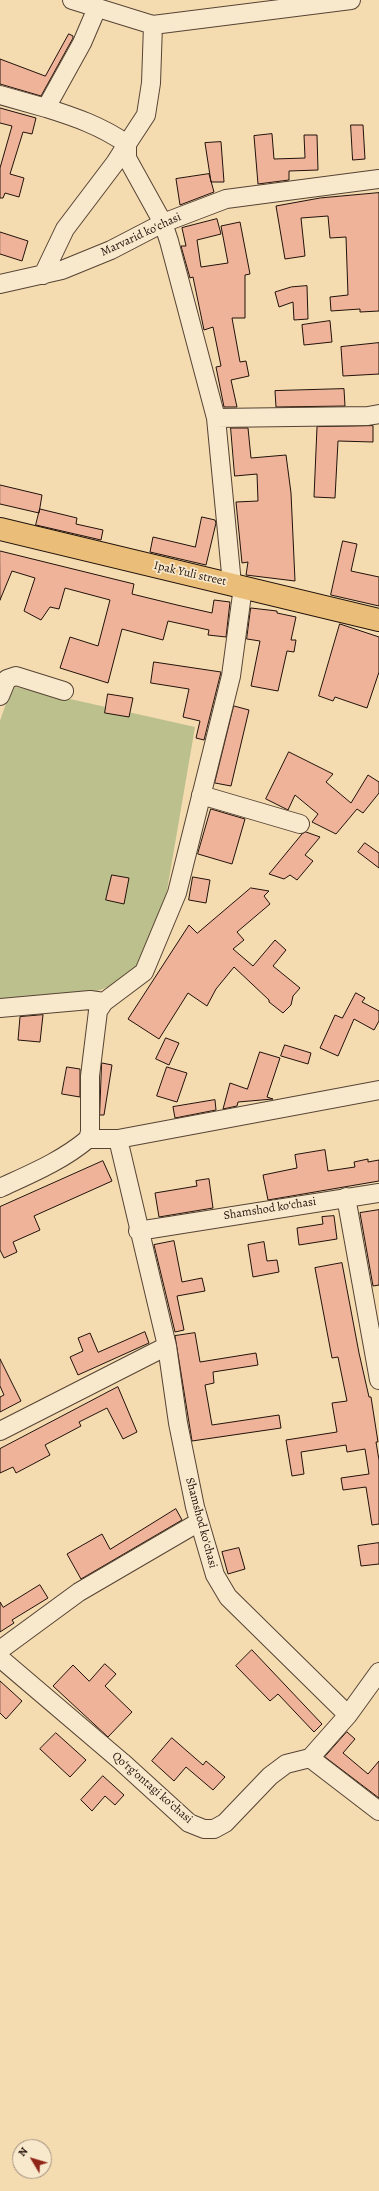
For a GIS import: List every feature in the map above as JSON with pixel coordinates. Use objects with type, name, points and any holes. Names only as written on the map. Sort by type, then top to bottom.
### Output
[{"type":"main road","name":"Ipak Yuli street","points":[[0,529],[379,620]]},
{"type":"street","points":[[72,0],[153,25],[328,1],[351,0]]},
{"type":"street","points":[[46,108],[82,43],[97,8]]},
{"type":"street","points":[[43,274],[65,229],[115,163],[146,115],[151,83],[153,25]]},
{"type":"street","points":[[0,95],[78,117],[102,128],[127,144]]},
{"type":"street","points":[[0,1188],[39,1170],[77,1148],[88,1139],[90,1132],[90,1076],[98,1011],[104,1002],[144,972],[177,893],[231,676],[238,586],[216,418],[170,241],[163,223],[127,158],[127,144]]},
{"type":"street","name":"Marvarid koʻchasi","points":[[0,284],[62,270],[111,250],[163,223],[226,199],[379,180]]},
{"type":"street","points":[[216,418],[368,416],[379,414]]},
{"type":"street","points":[[0,696],[7,679],[16,676],[64,691]]},
{"type":"street","points":[[201,795],[300,824]]},
{"type":"street","points":[[0,1008],[90,1000],[104,1002]]},
{"type":"street","points":[[88,1139],[118,1140],[379,1090]]},
{"type":"street","name":"Shamshod koʻchasi","points":[[118,1140],[138,1230],[167,1346],[178,1423],[199,1522],[215,1575],[228,1597],[348,1715]]},
{"type":"street","name":"Shamshod koʻchasi","points":[[138,1230],[379,1193]]},
{"type":"street","points":[[346,1197],[379,1380]]},
{"type":"street","points":[[0,1431],[167,1346]]},
{"type":"street","points":[[0,1650],[79,1592],[199,1522]]},
{"type":"street","name":"Qoʻrgʻontagi koʻchasi","points":[[0,1658],[122,1762],[189,1823],[204,1829],[214,1829],[225,1823],[270,1776],[286,1764],[310,1758]]},
{"type":"street","points":[[379,1672],[348,1715],[310,1758],[379,1811]]},
{"type":"green space","points":[[12,686],[195,727],[165,902],[141,966],[127,980],[97,991],[0,1000],[0,721]]},
{"type":"building","points":[[69,34],[73,36],[73,38],[41,96],[0,84],[0,59],[45,76]]},
{"type":"building","points":[[0,108],[36,118],[32,134],[23,132],[10,174],[24,178],[19,197],[5,193],[3,198],[0,198],[0,168],[12,126],[0,123]]},
{"type":"building","points":[[351,125],[363,125],[365,159],[353,160]]},
{"type":"building","points":[[272,134],[274,159],[305,158],[304,135],[317,135],[318,170],[289,171],[289,180],[258,184],[254,136]]},
{"type":"building","points":[[221,142],[224,182],[211,182],[205,143]]},
{"type":"building","points":[[209,174],[214,192],[180,205],[176,179]]},
{"type":"building","points":[[379,193],[379,311],[360,312],[360,309],[331,311],[330,297],[348,295],[346,237],[330,238],[328,216],[301,218],[305,256],[285,259],[276,206],[320,198]]},
{"type":"building","points":[[217,219],[221,234],[197,240],[201,267],[228,263],[221,226],[240,222],[250,274],[245,275],[245,318],[232,318],[240,362],[246,361],[249,376],[231,380],[237,407],[224,407],[216,367],[221,366],[213,327],[204,330],[193,277],[190,278],[181,246],[186,246],[182,228]]},
{"type":"building","points":[[0,232],[28,241],[22,261],[0,254]]},
{"type":"building","points":[[307,286],[308,319],[294,320],[293,302],[279,307],[275,292],[291,287]]},
{"type":"building","points":[[330,321],[332,342],[304,345],[302,325]]},
{"type":"building","points":[[379,343],[379,374],[343,376],[341,347]]},
{"type":"building","points":[[344,389],[345,406],[276,407],[275,391]]},
{"type":"building","points":[[373,426],[373,442],[338,441],[335,498],[314,497],[317,427]]},
{"type":"building","points":[[231,428],[248,428],[251,458],[286,455],[291,493],[295,581],[246,575],[248,562],[242,563],[236,502],[258,501],[257,474],[235,476]]},
{"type":"building","points":[[0,485],[42,495],[39,513],[0,504]]},
{"type":"building","points":[[40,509],[77,518],[76,524],[103,530],[101,540],[36,525]]},
{"type":"building","points":[[202,517],[215,520],[216,523],[206,565],[150,552],[153,537],[195,547]]},
{"type":"building","points":[[343,541],[357,544],[351,571],[379,577],[379,606],[331,595]]},
{"type":"building","points":[[0,551],[134,584],[132,594],[212,613],[214,600],[230,602],[226,637],[208,635],[209,630],[168,621],[163,640],[122,629],[108,683],[60,668],[70,637],[98,646],[110,600],[65,588],[59,609],[50,607],[41,620],[24,611],[35,578],[12,571],[0,600]]},
{"type":"building","points":[[251,608],[277,611],[277,613],[296,617],[291,640],[296,640],[294,652],[287,651],[278,691],[251,686],[260,641],[247,639]]},
{"type":"building","points":[[340,624],[379,637],[379,672],[367,708],[335,697],[333,701],[319,696]]},
{"type":"building","points":[[154,662],[221,672],[204,740],[196,738],[200,721],[183,717],[189,689],[151,683]]},
{"type":"building","points":[[108,694],[133,698],[129,717],[105,713]]},
{"type":"building","points":[[234,706],[249,710],[231,786],[215,783]]},
{"type":"building","points":[[289,752],[333,774],[326,782],[351,803],[368,775],[379,782],[379,793],[363,813],[357,809],[336,834],[312,822],[318,814],[295,795],[288,810],[266,799]]},
{"type":"building","points":[[211,809],[245,819],[232,864],[198,854]]},
{"type":"building","points":[[306,832],[320,837],[305,855],[313,861],[297,880],[290,875],[284,879],[269,874],[302,834]]},
{"type":"building","points":[[365,843],[379,853],[379,868],[358,852]]},
{"type":"building","points":[[112,875],[129,878],[124,904],[106,900]]},
{"type":"building","points":[[193,877],[210,880],[206,903],[189,900]]},
{"type":"building","points":[[251,888],[269,891],[264,896],[270,904],[237,932],[244,940],[233,949],[253,966],[275,940],[286,950],[273,966],[300,988],[293,996],[291,1005],[283,1013],[269,1002],[269,1000],[234,967],[216,989],[207,1006],[188,993],[159,1039],[128,1019],[189,925],[197,933]]},
{"type":"building","points":[[356,993],[365,998],[362,1002],[379,1011],[379,1021],[374,1030],[354,1019],[338,1056],[320,1048],[335,1015],[342,1018]]},
{"type":"building","points":[[43,1015],[40,1042],[18,1040],[20,1017]]},
{"type":"building","points":[[166,1038],[179,1043],[169,1065],[156,1059]]},
{"type":"building","points":[[285,1045],[311,1053],[308,1064],[281,1056]]},
{"type":"building","points":[[260,1052],[280,1058],[267,1097],[273,1099],[238,1102],[237,1106],[223,1109],[230,1083],[247,1089]]},
{"type":"building","points":[[102,1063],[112,1065],[104,1115],[100,1115]]},
{"type":"building","points":[[67,1067],[80,1069],[80,1097],[62,1094]]},
{"type":"building","points":[[167,1067],[187,1073],[177,1102],[157,1096]]},
{"type":"building","points":[[215,1100],[216,1110],[175,1118],[173,1107]]},
{"type":"building","points":[[325,1150],[328,1171],[355,1167],[354,1162],[368,1159],[368,1162],[379,1160],[379,1181],[268,1200],[263,1175],[297,1168],[295,1155]]},
{"type":"building","points":[[103,1161],[112,1181],[34,1216],[40,1230],[13,1242],[17,1252],[4,1258],[0,1250],[0,1207]]},
{"type":"building","points":[[209,1179],[213,1208],[159,1217],[155,1193],[197,1186],[196,1181]]},
{"type":"building","points":[[379,1210],[379,1285],[373,1286],[360,1213]]},
{"type":"building","points":[[334,1216],[337,1239],[299,1245],[297,1228],[323,1224],[322,1217]]},
{"type":"building","points":[[174,1241],[182,1282],[202,1278],[205,1291],[177,1296],[184,1330],[175,1332],[154,1245]]},
{"type":"building","points":[[264,1242],[267,1261],[277,1260],[279,1272],[253,1277],[248,1245]]},
{"type":"building","points":[[342,1263],[359,1353],[369,1397],[371,1397],[378,1442],[376,1442],[379,1460],[379,1524],[372,1525],[366,1487],[343,1490],[341,1478],[369,1474],[365,1449],[347,1452],[346,1445],[301,1452],[304,1474],[292,1476],[286,1440],[337,1432],[332,1403],[347,1401],[338,1357],[332,1358],[315,1268]]},
{"type":"building","points":[[145,1332],[149,1343],[78,1375],[70,1357],[83,1351],[78,1338],[90,1333],[98,1352]]},
{"type":"building","points":[[195,1333],[200,1362],[256,1353],[258,1365],[213,1372],[214,1383],[205,1385],[212,1425],[279,1415],[281,1428],[192,1441],[175,1336]]},
{"type":"building","points":[[0,1359],[21,1401],[0,1412],[0,1397],[4,1395],[0,1386]]},
{"type":"building","points":[[118,1387],[137,1432],[123,1439],[107,1408],[79,1422],[81,1426],[45,1445],[50,1455],[16,1473],[13,1467],[0,1473],[0,1449]]},
{"type":"building","points":[[176,1509],[182,1520],[81,1579],[67,1554],[102,1534],[110,1549]]},
{"type":"building","points":[[379,1543],[379,1564],[361,1566],[358,1546]]},
{"type":"building","points":[[239,1548],[245,1569],[228,1574],[222,1552]]},
{"type":"building","points":[[40,1585],[48,1598],[12,1620],[14,1623],[0,1632],[0,1602],[3,1607]]},
{"type":"building","points":[[252,1650],[322,1724],[314,1732],[278,1694],[270,1701],[236,1666]]},
{"type":"building","points":[[105,1664],[116,1674],[105,1686],[132,1712],[108,1737],[53,1686],[73,1665],[89,1681]]},
{"type":"building","points":[[0,1681],[22,1701],[6,1719],[0,1713]]},
{"type":"building","points":[[347,1732],[355,1739],[343,1753],[368,1774],[379,1761],[379,1798],[325,1757]]},
{"type":"building","points":[[56,1733],[86,1760],[70,1777],[40,1749]]},
{"type":"building","points":[[172,1738],[203,1765],[206,1761],[225,1777],[213,1790],[186,1767],[174,1781],[152,1761]]},
{"type":"building","points":[[103,1776],[124,1795],[115,1805],[105,1796],[92,1811],[81,1800]]}]
